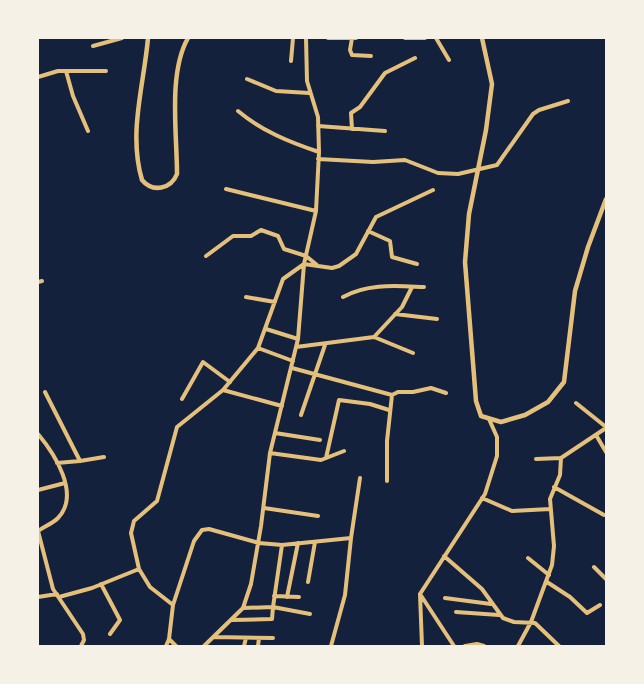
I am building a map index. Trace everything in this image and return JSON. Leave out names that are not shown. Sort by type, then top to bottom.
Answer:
[{"type":"street","points":[[93,46],[122,38]]},
{"type":"street","points":[[148,38],[138,95],[137,129],[142,180],[147,186],[156,188],[169,184],[176,174],[176,87],[181,55],[188,38]]},
{"type":"street","points":[[291,61],[293,38]]},
{"type":"street","points":[[204,646],[243,608],[251,584],[264,508],[270,453],[298,339],[304,264],[316,211],[318,160],[318,117],[309,93],[306,38]]},
{"type":"street","points":[[328,38],[354,38],[350,50],[352,55],[371,56]]},
{"type":"street","points":[[405,38],[425,38]]},
{"type":"street","points":[[436,38],[449,60]]},
{"type":"street","points":[[482,38],[492,84],[470,214],[465,262],[476,401],[481,416],[502,422],[525,415],[548,402],[564,382],[575,291],[588,247],[606,199]]},
{"type":"street","points":[[352,129],[351,113],[362,104],[376,83],[392,68],[415,58]]},
{"type":"street","points":[[38,77],[66,71],[106,71]]},
{"type":"street","points":[[66,71],[73,96],[88,131]]},
{"type":"street","points":[[247,79],[276,91],[309,93]]},
{"type":"street","points":[[318,160],[373,162],[404,160],[438,173],[451,175],[497,165],[539,110],[568,101]]},
{"type":"street","points":[[238,111],[252,123],[286,140],[318,152]]},
{"type":"street","points":[[318,126],[385,131]]},
{"type":"street","points":[[226,189],[316,211]]},
{"type":"street","points":[[173,605],[150,587],[139,568],[131,533],[134,521],[157,501],[176,427],[223,390],[258,348],[283,279],[304,264],[332,268],[345,263],[356,254],[376,217],[432,190]]},
{"type":"street","points":[[206,256],[233,236],[252,236],[261,230],[278,236],[284,249],[306,256],[318,266]]},
{"type":"street","points":[[368,231],[390,240],[392,257],[417,264]]},
{"type":"street","points":[[343,297],[351,293],[385,285],[424,287]]},
{"type":"street","points":[[374,337],[402,307],[412,287]]},
{"type":"street","points":[[246,297],[275,302]]},
{"type":"street","points":[[395,314],[437,319]]},
{"type":"street","points":[[266,329],[298,339]]},
{"type":"street","points":[[296,347],[325,345],[374,337],[412,353]]},
{"type":"street","points":[[302,415],[325,345]]},
{"type":"street","points":[[258,348],[294,361]]},
{"type":"street","points":[[182,399],[203,362],[230,382]]},
{"type":"street","points":[[292,368],[392,395],[398,392],[431,388],[446,393]]},
{"type":"street","points":[[223,390],[282,406]]},
{"type":"street","points":[[45,392],[80,461]]},
{"type":"street","points":[[387,481],[389,410],[392,395]]},
{"type":"street","points":[[326,458],[338,400],[370,404],[389,410]]},
{"type":"street","points":[[536,459],[561,458],[606,427],[576,403]]},
{"type":"street","points":[[422,646],[420,594],[482,498],[499,446],[489,418]]},
{"type":"street","points":[[275,433],[320,440]]},
{"type":"street","points":[[38,434],[51,450],[57,463],[65,483],[67,502],[58,517],[38,530],[58,595],[82,634],[84,640],[81,646]]},
{"type":"street","points":[[596,435],[606,452]]},
{"type":"street","points":[[270,453],[321,460],[344,452]]},
{"type":"street","points":[[57,463],[104,457]]},
{"type":"street","points":[[518,646],[531,622],[549,575],[554,546],[550,498],[560,476],[561,458]]},
{"type":"street","points":[[331,646],[345,595],[360,478]]},
{"type":"street","points":[[38,490],[65,483]]},
{"type":"street","points":[[554,487],[604,515]]},
{"type":"street","points":[[482,498],[512,511],[550,509]]},
{"type":"street","points":[[264,508],[318,516]]},
{"type":"street","points":[[166,646],[169,639],[173,605],[194,541],[202,530],[209,529],[258,542],[282,544],[351,538]]},
{"type":"street","points":[[308,582],[314,542]]},
{"type":"street","points":[[287,597],[298,543]]},
{"type":"street","points":[[232,620],[272,619],[282,544]]},
{"type":"street","points":[[444,556],[478,584],[499,615]]},
{"type":"street","points":[[528,558],[549,575]]},
{"type":"street","points":[[594,567],[606,579]]},
{"type":"street","points":[[38,597],[58,595],[101,584],[139,568]]},
{"type":"street","points":[[547,582],[570,597],[587,613],[600,604]]},
{"type":"street","points":[[101,584],[120,620],[110,634]]},
{"type":"street","points":[[420,594],[454,646]]},
{"type":"street","points":[[274,596],[299,597]]},
{"type":"street","points":[[445,598],[491,604]]},
{"type":"street","points":[[243,608],[273,607],[310,614]]},
{"type":"street","points":[[456,612],[499,615],[514,622],[531,622],[539,626],[559,646]]},
{"type":"street","points":[[214,637],[273,638]]},
{"type":"street","points":[[244,646],[246,638]]},
{"type":"street","points":[[258,646],[259,638]]},
{"type":"street","points":[[169,639],[176,646]]},
{"type":"street","points":[[465,646],[477,644],[484,646]]}]
